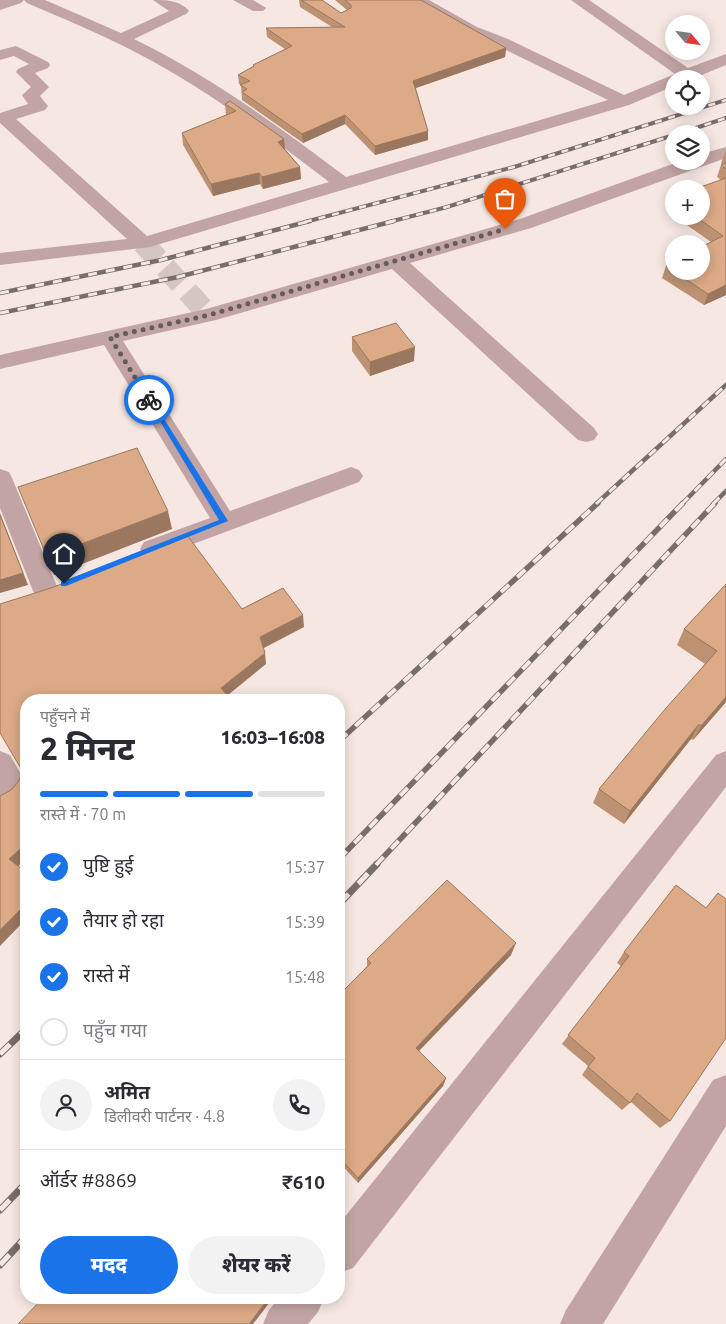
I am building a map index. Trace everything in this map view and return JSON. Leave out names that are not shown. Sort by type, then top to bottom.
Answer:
[{"type":"street","points":[[0,5],[16,0]]},
{"type":"street","points":[[32,0],[121,39],[208,88],[298,149],[342,183]]},
{"type":"street","points":[[121,39],[180,11],[162,0]]},
{"type":"street","points":[[241,0],[258,8]]},
{"type":"street","points":[[418,0],[471,30],[502,42],[622,101]]},
{"type":"street","points":[[579,0],[669,70]]},
{"type":"street","points":[[0,55],[16,51],[42,65],[24,72],[41,87],[30,95],[39,106],[4,117],[142,243]]},
{"type":"street","points":[[699,70],[726,59]]},
{"type":"street","points":[[0,259],[142,243],[622,101],[665,84]]},
{"type":"street","points":[[710,158],[726,152]]},
{"type":"street","points":[[0,362],[204,316],[524,224],[675,170]]},
{"type":"street","points":[[395,261],[586,434]]},
{"type":"street","points":[[110,337],[224,521]]},
{"type":"street","points":[[135,556],[224,521],[351,476]]},
{"type":"street","points":[[0,478],[46,590]]},
{"type":"street","points":[[0,764],[12,784],[0,794]]},
{"type":"street","points":[[345,1246],[726,764]]},
{"type":"street","points":[[580,1324],[726,1093]]},
{"type":"street","points":[[284,1324],[299,1304]]},
{"type":"building","points":[[301,0],[322,0],[341,13],[351,8],[351,5],[345,0],[421,0],[506,48],[413,81],[428,131],[375,146],[345,115],[302,134],[242,92],[247,89],[240,85],[250,81],[238,75],[253,65],[292,46],[266,28],[345,27]]},
{"type":"building","points":[[230,101],[284,139],[278,142],[300,167],[262,177],[259,173],[211,184],[182,133],[236,111],[225,104]]},
{"type":"building","points":[[726,178],[726,285],[708,294],[687,280],[710,280],[710,242],[723,236],[708,225],[710,225],[710,184]]},
{"type":"building","points":[[396,323],[415,347],[370,362],[352,337]]},
{"type":"building","points":[[137,448],[168,511],[47,557],[18,487]]},
{"type":"building","points":[[0,515],[23,573],[0,580]]},
{"type":"building","points":[[187,535],[242,609],[283,588],[303,615],[260,637],[265,653],[221,688],[226,694],[20,694],[20,767],[0,733],[0,604],[51,588]]},
{"type":"building","points":[[726,584],[726,697],[701,726],[699,724],[630,811],[599,789],[666,708],[717,651],[684,629]]},
{"type":"building","points":[[20,778],[20,849],[9,859],[20,867],[20,910],[0,930],[0,796],[11,790]]},
{"type":"building","points":[[447,880],[516,943],[416,1048],[446,1078],[358,1178],[345,1164],[345,989],[371,963],[367,959]]},
{"type":"building","points":[[676,885],[706,908],[718,893],[726,899],[726,1038],[670,1121],[637,1093],[630,1103],[588,1067],[595,1058],[568,1035],[629,956],[624,952]]},
{"type":"building","points":[[37,1304],[264,1304],[249,1324],[18,1324]]},
{"type":"tunnel","points":[[143,243],[209,315]]},
{"type":"railway","points":[[305,222],[514,167],[726,100]]},
{"type":"railway","points":[[705,125],[726,118]]},
{"type":"railway","points":[[389,222],[447,207],[665,138]]},
{"type":"railway","points":[[0,293],[161,260],[310,221]]},
{"type":"railway","points":[[0,313],[178,277],[394,221]]},
{"type":"railway","points":[[596,504],[726,385]]},
{"type":"railway","points":[[682,504],[726,459]]},
{"type":"railway","points":[[713,504],[726,491]]},
{"type":"railway","points":[[345,735],[598,503]]},
{"type":"railway","points":[[345,853],[683,503]]},
{"type":"railway","points":[[376,865],[715,503]]},
{"type":"railway","points":[[345,898],[377,864]]},
{"type":"railway","points":[[0,1054],[20,1035]]},
{"type":"railway","points":[[0,1210],[20,1189]]},
{"type":"railway","points":[[0,1265],[20,1243]]},
{"type":"way so far","points":[[149,400],[110,337],[209,315],[505,229]]},
{"type":"route","points":[[64,584],[224,521],[149,400]]}]
